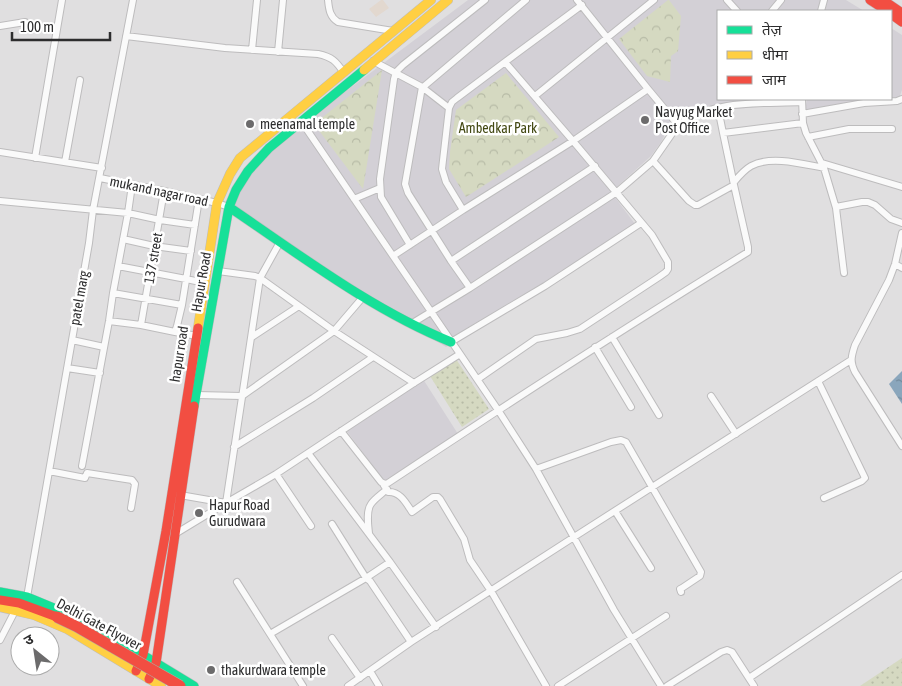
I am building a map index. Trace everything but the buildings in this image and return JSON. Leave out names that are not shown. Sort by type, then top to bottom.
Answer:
[{"type":"main road","name":"hapur road","points":[[136,671],[143,655],[166,531],[205,283],[223,205],[226,181],[232,168],[240,158],[431,0]]},
{"type":"main road","name":"Hapur Road","points":[[151,670],[176,534],[180,495],[196,394],[218,271],[223,205],[236,190],[248,171],[269,148],[448,0]]},
{"type":"main road","points":[[870,0],[885,10]]},
{"type":"main road","points":[[883,0],[902,13]]},
{"type":"main road","points":[[223,205],[363,297],[429,334],[451,342]]},
{"type":"main road","points":[[0,592],[28,597],[73,616],[143,655],[161,686]]},
{"type":"main road","name":"Delhi Gate Flyover","points":[[0,600],[19,603],[70,623],[180,686]]},
{"type":"main road","points":[[0,607],[34,616],[67,629],[136,671],[151,670],[194,686]]},
{"type":"street","points":[[35,158],[62,0]]},
{"type":"street","name":"patel marg","points":[[28,597],[93,210],[133,0]]},
{"type":"street","points":[[252,50],[257,0]]},
{"type":"street","points":[[278,52],[283,0]]},
{"type":"street","points":[[328,0],[330,14],[338,22],[393,31]]},
{"type":"street","points":[[410,245],[381,197],[380,188],[396,72],[485,0]]},
{"type":"street","points":[[470,288],[408,193],[405,184],[422,87],[526,0]]},
{"type":"street","points":[[535,96],[654,0]]},
{"type":"street","points":[[727,0],[736,10]]},
{"type":"street","points":[[773,10],[781,0]]},
{"type":"street","points":[[463,210],[446,182],[442,169],[449,108],[452,102],[579,3],[678,125]]},
{"type":"street","points":[[0,26],[25,22]]},
{"type":"street","points":[[126,36],[252,50],[318,54],[332,59],[344,73]]},
{"type":"street","points":[[373,61],[422,87],[449,108]]},
{"type":"street","points":[[478,379],[536,339],[580,329],[668,269],[665,255],[652,235],[505,62]]},
{"type":"street","points":[[65,162],[80,80]]},
{"type":"street","points":[[393,256],[573,141],[648,90]]},
{"type":"street","points":[[802,114],[864,103],[898,101],[902,99]]},
{"type":"street","points":[[411,324],[470,288],[617,192],[653,161],[678,125],[701,112],[744,104],[802,100],[803,123],[808,137],[823,165],[836,207],[844,273]]},
{"type":"street","points":[[369,533],[370,508],[388,483],[498,410],[748,252],[718,108]]},
{"type":"street","points":[[301,120],[478,379],[536,469],[614,610],[661,686]]},
{"type":"street","points":[[723,133],[803,123]]},
{"type":"street","points":[[808,137],[849,128],[892,129]]},
{"type":"street","points":[[0,152],[102,168]]},
{"type":"street","points":[[653,161],[689,201],[695,205],[734,183],[751,166],[765,162],[823,165],[902,187]]},
{"type":"street","points":[[451,261],[595,166]]},
{"type":"street","name":"mukand nagar road","points":[[100,178],[223,205]]},
{"type":"street","points":[[82,466],[132,185]]},
{"type":"street","points":[[354,199],[380,188]]},
{"type":"street","name":"137 street","points":[[140,325],[164,191]]},
{"type":"street","points":[[175,332],[182,305],[199,199]]},
{"type":"street","points":[[0,201],[128,213],[195,225]]},
{"type":"street","points":[[836,207],[868,202],[875,205],[891,219],[902,222]]},
{"type":"street","points":[[451,342],[545,286],[641,222]]},
{"type":"street","points":[[902,233],[895,264],[889,280],[851,355],[851,364],[855,372],[902,446]]},
{"type":"street","points":[[123,239],[154,246],[191,251]]},
{"type":"street","points":[[226,503],[260,278],[280,242]]},
{"type":"street","points":[[895,264],[902,268]]},
{"type":"street","points":[[118,266],[205,283]]},
{"type":"street","points":[[218,271],[260,278],[334,331],[414,383]]},
{"type":"street","points":[[113,293],[182,305]]},
{"type":"street","points":[[196,394],[242,396],[334,331],[363,297]]},
{"type":"street","points":[[252,337],[299,306]]},
{"type":"street","points":[[109,321],[197,336]]},
{"type":"street","points":[[612,337],[659,415]]},
{"type":"street","points":[[72,340],[104,347]]},
{"type":"street","points":[[596,348],[631,407]]},
{"type":"street","points":[[176,534],[276,474],[460,354]]},
{"type":"street","points":[[234,447],[313,398],[373,357]]},
{"type":"street","points":[[348,686],[411,642],[851,360]]},
{"type":"street","points":[[67,368],[100,373]]},
{"type":"street","points":[[818,381],[865,478],[824,498]]},
{"type":"street","points":[[711,396],[736,434]]},
{"type":"street","points":[[341,431],[388,492],[397,492],[412,512],[433,497],[438,497],[464,539],[470,560],[546,686]]},
{"type":"street","points":[[536,469],[611,442],[621,440],[626,442],[701,572],[700,576],[680,589],[681,592]]},
{"type":"street","points":[[308,453],[369,533],[436,627]]},
{"type":"street","points":[[49,471],[85,478],[88,473],[132,480],[136,484],[131,508]]},
{"type":"street","points":[[276,474],[311,526]]},
{"type":"street","points":[[180,495],[226,503]]},
{"type":"street","points":[[614,511],[651,568]]},
{"type":"street","points":[[332,524],[366,578],[370,580],[411,642]]},
{"type":"street","points":[[270,634],[390,562]]},
{"type":"street","points":[[749,678],[902,575]]},
{"type":"street","points":[[237,582],[303,686]]},
{"type":"street","points":[[0,640],[15,610]]},
{"type":"street","points":[[558,686],[666,616]]},
{"type":"street","points":[[332,638],[360,678]]},
{"type":"street","points":[[667,686],[727,650],[732,652],[754,686]]},
{"type":"street","points":[[370,671],[379,686]]},
{"type":"shaded area","points":[[381,0],[389,8],[376,17],[369,9]]},
{"type":"shaded area","points":[[468,0],[821,0],[818,10],[717,10],[717,100],[794,100],[792,104],[725,110],[688,117],[669,127],[651,156],[611,192],[638,228],[446,347],[359,292],[233,204],[246,178],[271,149]]},
{"type":"shaded area","points":[[826,0],[846,0],[862,10],[824,10]]},
{"type":"shaded area","points":[[892,29],[902,35],[902,90],[899,98],[892,99]]},
{"type":"shaded area","points":[[807,100],[885,100],[805,111]]},
{"type":"shaded area","points":[[423,379],[458,434],[385,482],[346,430]]},
{"type":"green space","points":[[668,0],[681,16],[678,51],[671,56],[670,82],[647,76],[619,39]]},
{"type":"green space","points":[[382,70],[363,189],[314,124]]},
{"type":"green space","name":"Ambedkar Park","points":[[506,73],[559,137],[466,197],[449,169],[456,110]]},
{"type":"green space","points":[[456,359],[489,409],[462,427],[430,376]]},
{"type":"green space","points":[[902,658],[902,686],[860,686]]},
{"type":"water","points":[[902,371],[902,404],[889,384]]},
{"type":"traffic: fast","points":[[194,406],[229,207],[236,190],[248,171],[269,148],[364,70]]},
{"type":"traffic: fast","points":[[229,207],[365,298],[422,329],[451,342]]},
{"type":"traffic: fast","points":[[0,592],[27,597],[73,616],[194,686]]},
{"type":"traffic: slow","points":[[198,328],[217,203],[230,174],[240,158],[431,0]]},
{"type":"traffic: slow","points":[[364,70],[448,0]]},
{"type":"traffic: slow","points":[[0,607],[34,615],[67,629],[161,686]]},
{"type":"traffic: jam","points":[[870,0],[885,10]]},
{"type":"traffic: jam","points":[[883,0],[902,13]]},
{"type":"traffic: jam","points":[[892,15],[902,22]]},
{"type":"traffic: jam","points":[[136,671],[143,655],[166,531],[198,328]]},
{"type":"traffic: jam","points":[[149,679],[156,663],[194,406]]},
{"type":"traffic: jam","points":[[0,600],[19,603],[57,617]]},
{"type":"traffic: jam","points":[[57,617],[180,686]]},
{"type":"place","name":"Navyug Market Post Office","points":[[645,120]]},
{"type":"place","name":"meenamal temple","points":[[250,124]]},
{"type":"place","name":"Hapur Road Gurudwara","points":[[199,513]]},
{"type":"place","name":"thakurdwara temple","points":[[211,670]]}]
